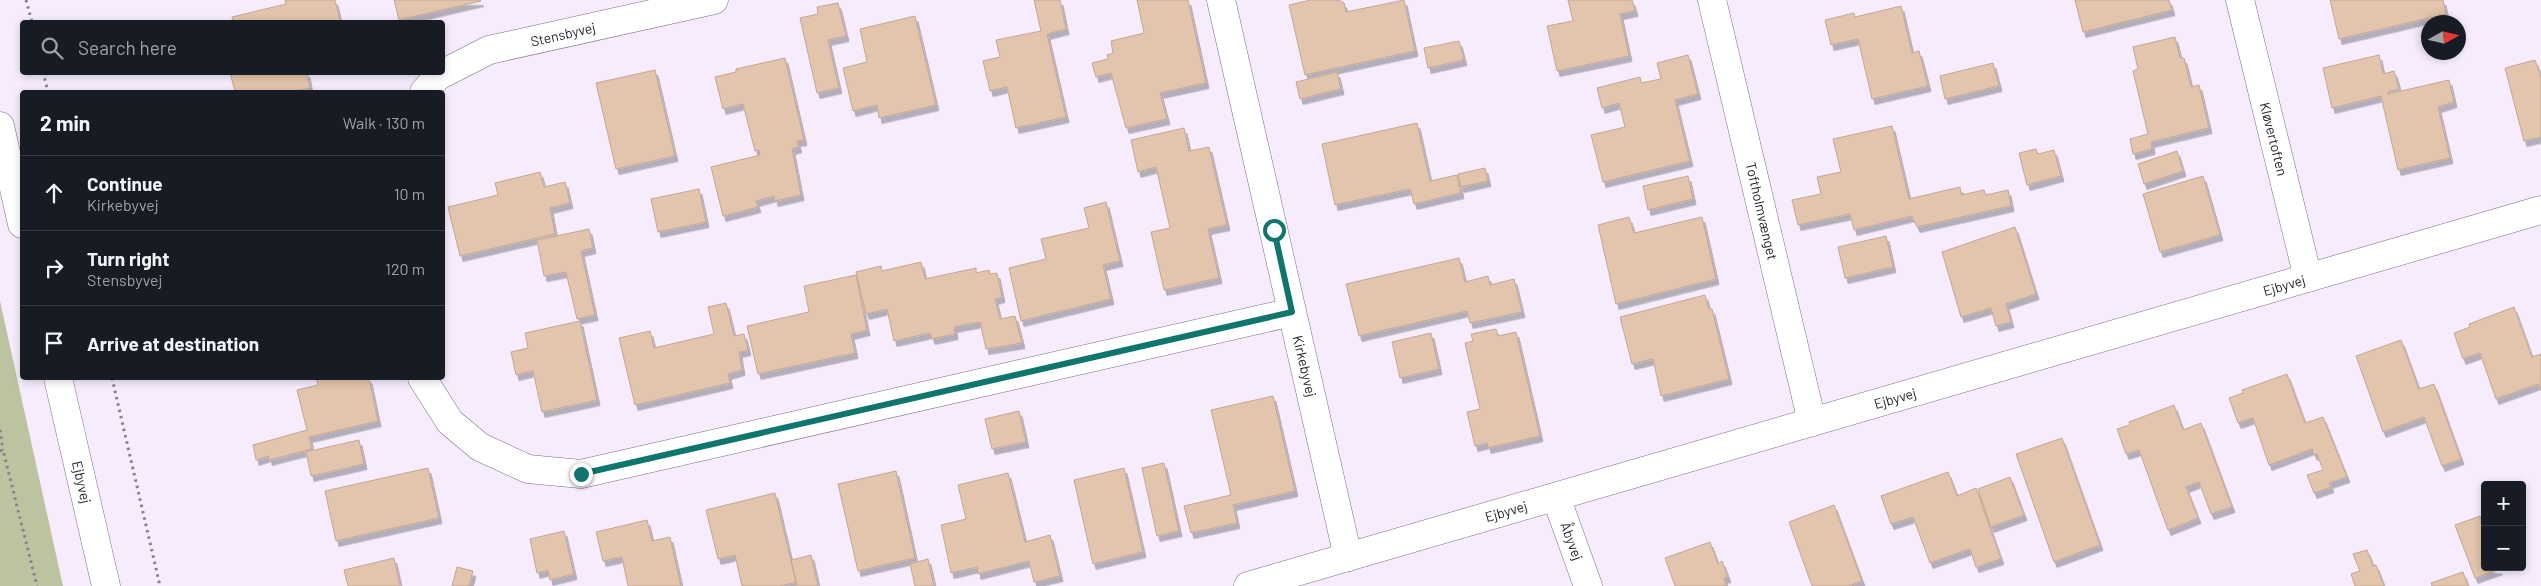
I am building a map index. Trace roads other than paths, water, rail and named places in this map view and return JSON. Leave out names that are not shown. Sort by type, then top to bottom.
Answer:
[{"type":"street","name":"Stensbyvej","points":[[445,72],[489,50],[714,0]]},
{"type":"street","name":"Kirkebyvej","points":[[1221,0],[1348,557]]},
{"type":"street","name":"Toftholmvænget","points":[[1712,0],[1812,422]]},
{"type":"street","name":"Kløvertoften","points":[[2240,0],[2308,278]]},
{"type":"street","name":"Stensbyvej","points":[[426,90],[440,75]]},
{"type":"street","points":[[0,126],[20,215]]},
{"type":"street","name":"Ejbyvej","points":[[1248,586],[2541,210]]},
{"type":"street","points":[[423,380],[450,422],[480,447],[528,469],[581,474],[1292,312]]},
{"type":"street","name":"Ejbyvej","points":[[58,380],[106,586]]},
{"type":"street","name":"Åbyvej","points":[[1556,497],[1588,586]]}]
